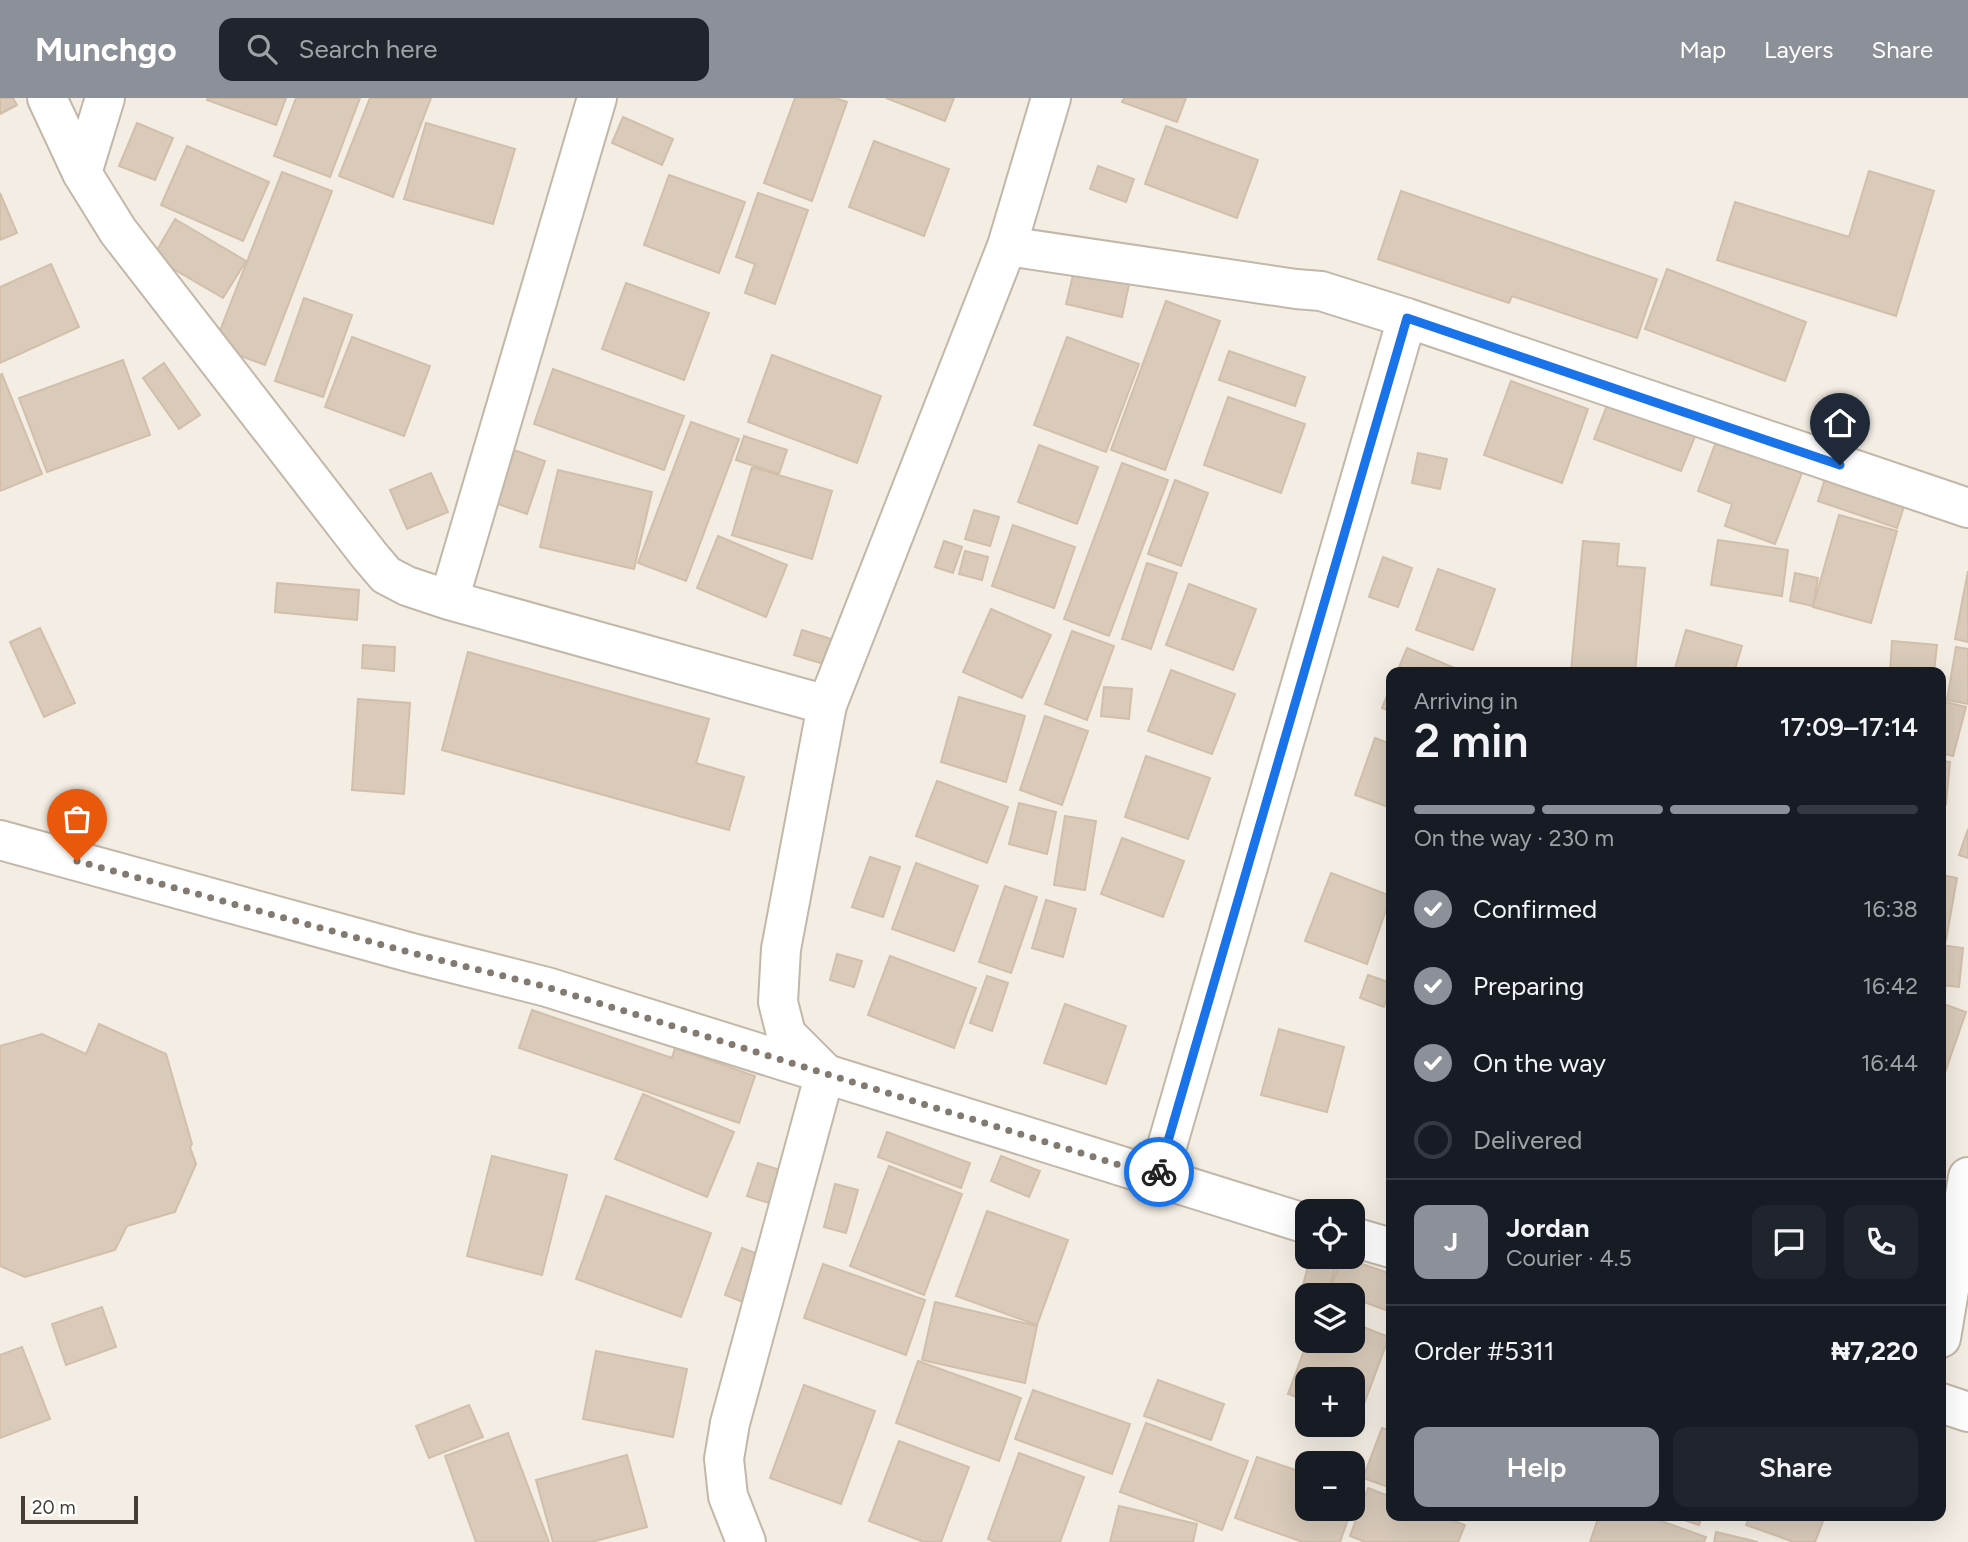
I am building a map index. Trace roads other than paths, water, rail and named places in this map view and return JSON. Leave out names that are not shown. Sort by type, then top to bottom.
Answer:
[{"type":"street","points":[[47,98],[82,173],[118,231],[386,575],[407,586],[449,600],[827,705]]},
{"type":"street","points":[[82,173],[105,98]]},
{"type":"street","points":[[449,600],[597,98]]},
{"type":"street","points":[[825,1073],[786,1034],[778,1002],[781,949],[827,705],[1007,246],[1051,98]]},
{"type":"street","points":[[1007,246],[1321,291],[1968,508]]},
{"type":"street","points":[[1158,1177],[1407,318]]},
{"type":"street","points":[[0,840],[547,987],[1295,1220]]},
{"type":"street","points":[[746,1542],[728,1496],[724,1459],[730,1423],[825,1073]]},
{"type":"street","points":[[1946,1308],[1968,1177]]},
{"type":"street","points":[[1365,1240],[1386,1247]]},
{"type":"street","points":[[1946,1405],[1968,1412]]}]
